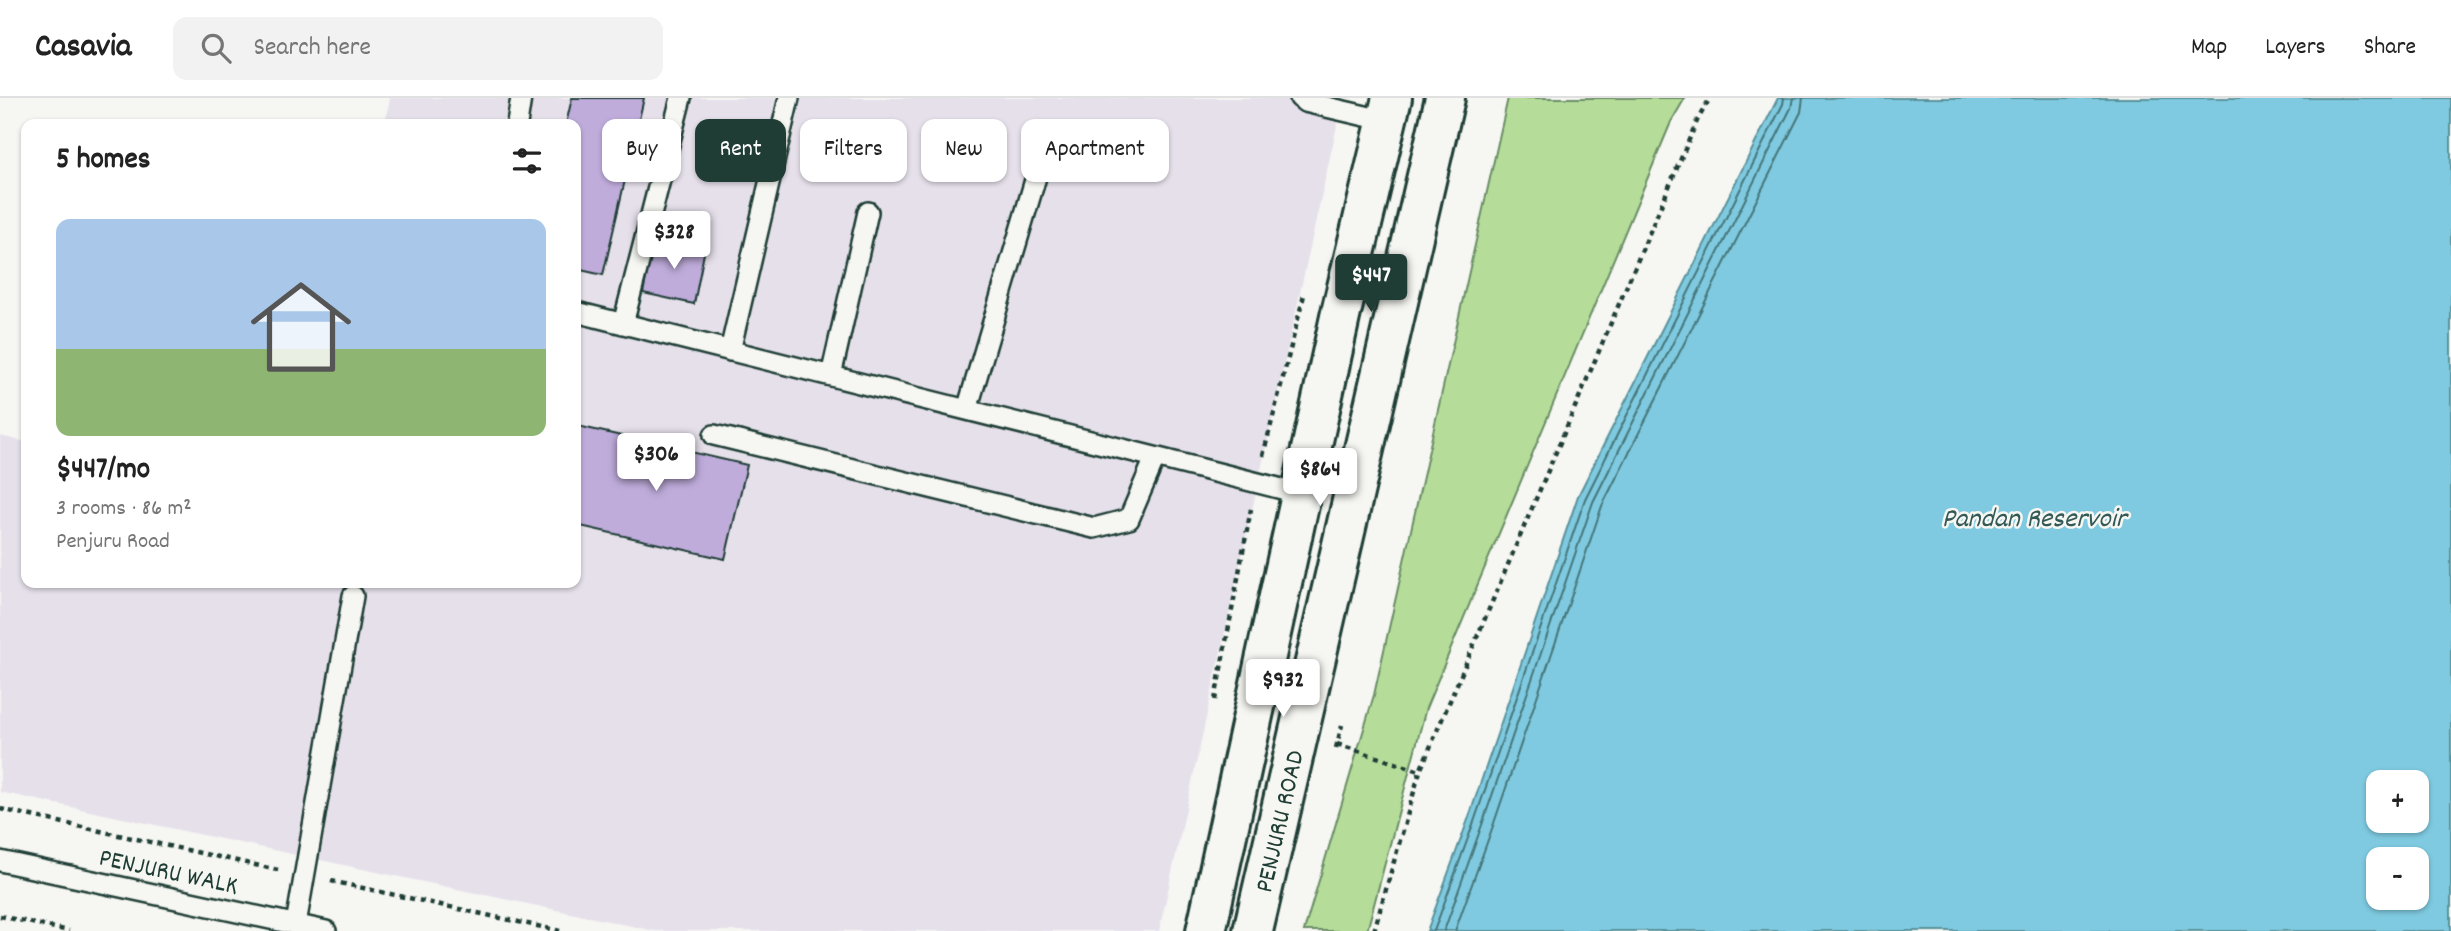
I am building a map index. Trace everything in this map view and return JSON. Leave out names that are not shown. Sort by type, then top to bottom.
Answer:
[{"type":"main road","name":"PENJURU ROAD","points":[[1253,931],[1445,98]]},
{"type":"main road","name":"PENJURU ROAD","points":[[1206,931],[1340,317],[1390,109]]},
{"type":"lane","points":[[518,119],[521,98]]},
{"type":"lane","points":[[622,324],[681,98]]},
{"type":"lane","points":[[730,351],[789,98]]},
{"type":"lane","points":[[1300,98],[1305,102],[1390,109]]},
{"type":"lane","points":[[967,410],[1034,182]]},
{"type":"lane","points":[[831,376],[868,212]]},
{"type":"lane","points":[[581,313],[1302,494]]},
{"type":"lane","points":[[714,435],[1094,528],[1129,519],[1155,458]]},
{"type":"lane","points":[[296,924],[353,596]]},
{"type":"lane","name":"PENJURU WALK","points":[[0,861],[326,931]]},
{"type":"path","points":[[1374,931],[1420,771],[1697,121],[1710,98]]},
{"type":"path","points":[[1300,723],[1338,744],[1420,771]]},
{"type":"path","points":[[0,916],[69,931]]},
{"type":"shaded area","points":[[390,98],[1343,98],[1159,931],[655,931],[0,792],[0,436],[21,441],[21,588],[581,588],[581,119],[386,119]]},
{"type":"green space","points":[[1508,98],[1685,98],[1671,122],[1426,708],[1367,931],[1304,931],[1374,695]]},
{"type":"water","name":"Pandan Reservoir","points":[[1778,98],[2451,98],[2451,931],[1427,931],[1469,817],[1578,496]]},
{"type":"building","points":[[572,98],[644,98],[639,119],[602,119],[602,182],[625,182],[603,275],[581,270],[581,119],[567,119]]},
{"type":"building","points":[[654,238],[705,248],[694,304],[643,293]]},
{"type":"building","points":[[581,427],[747,465],[725,559],[581,526]]}]
